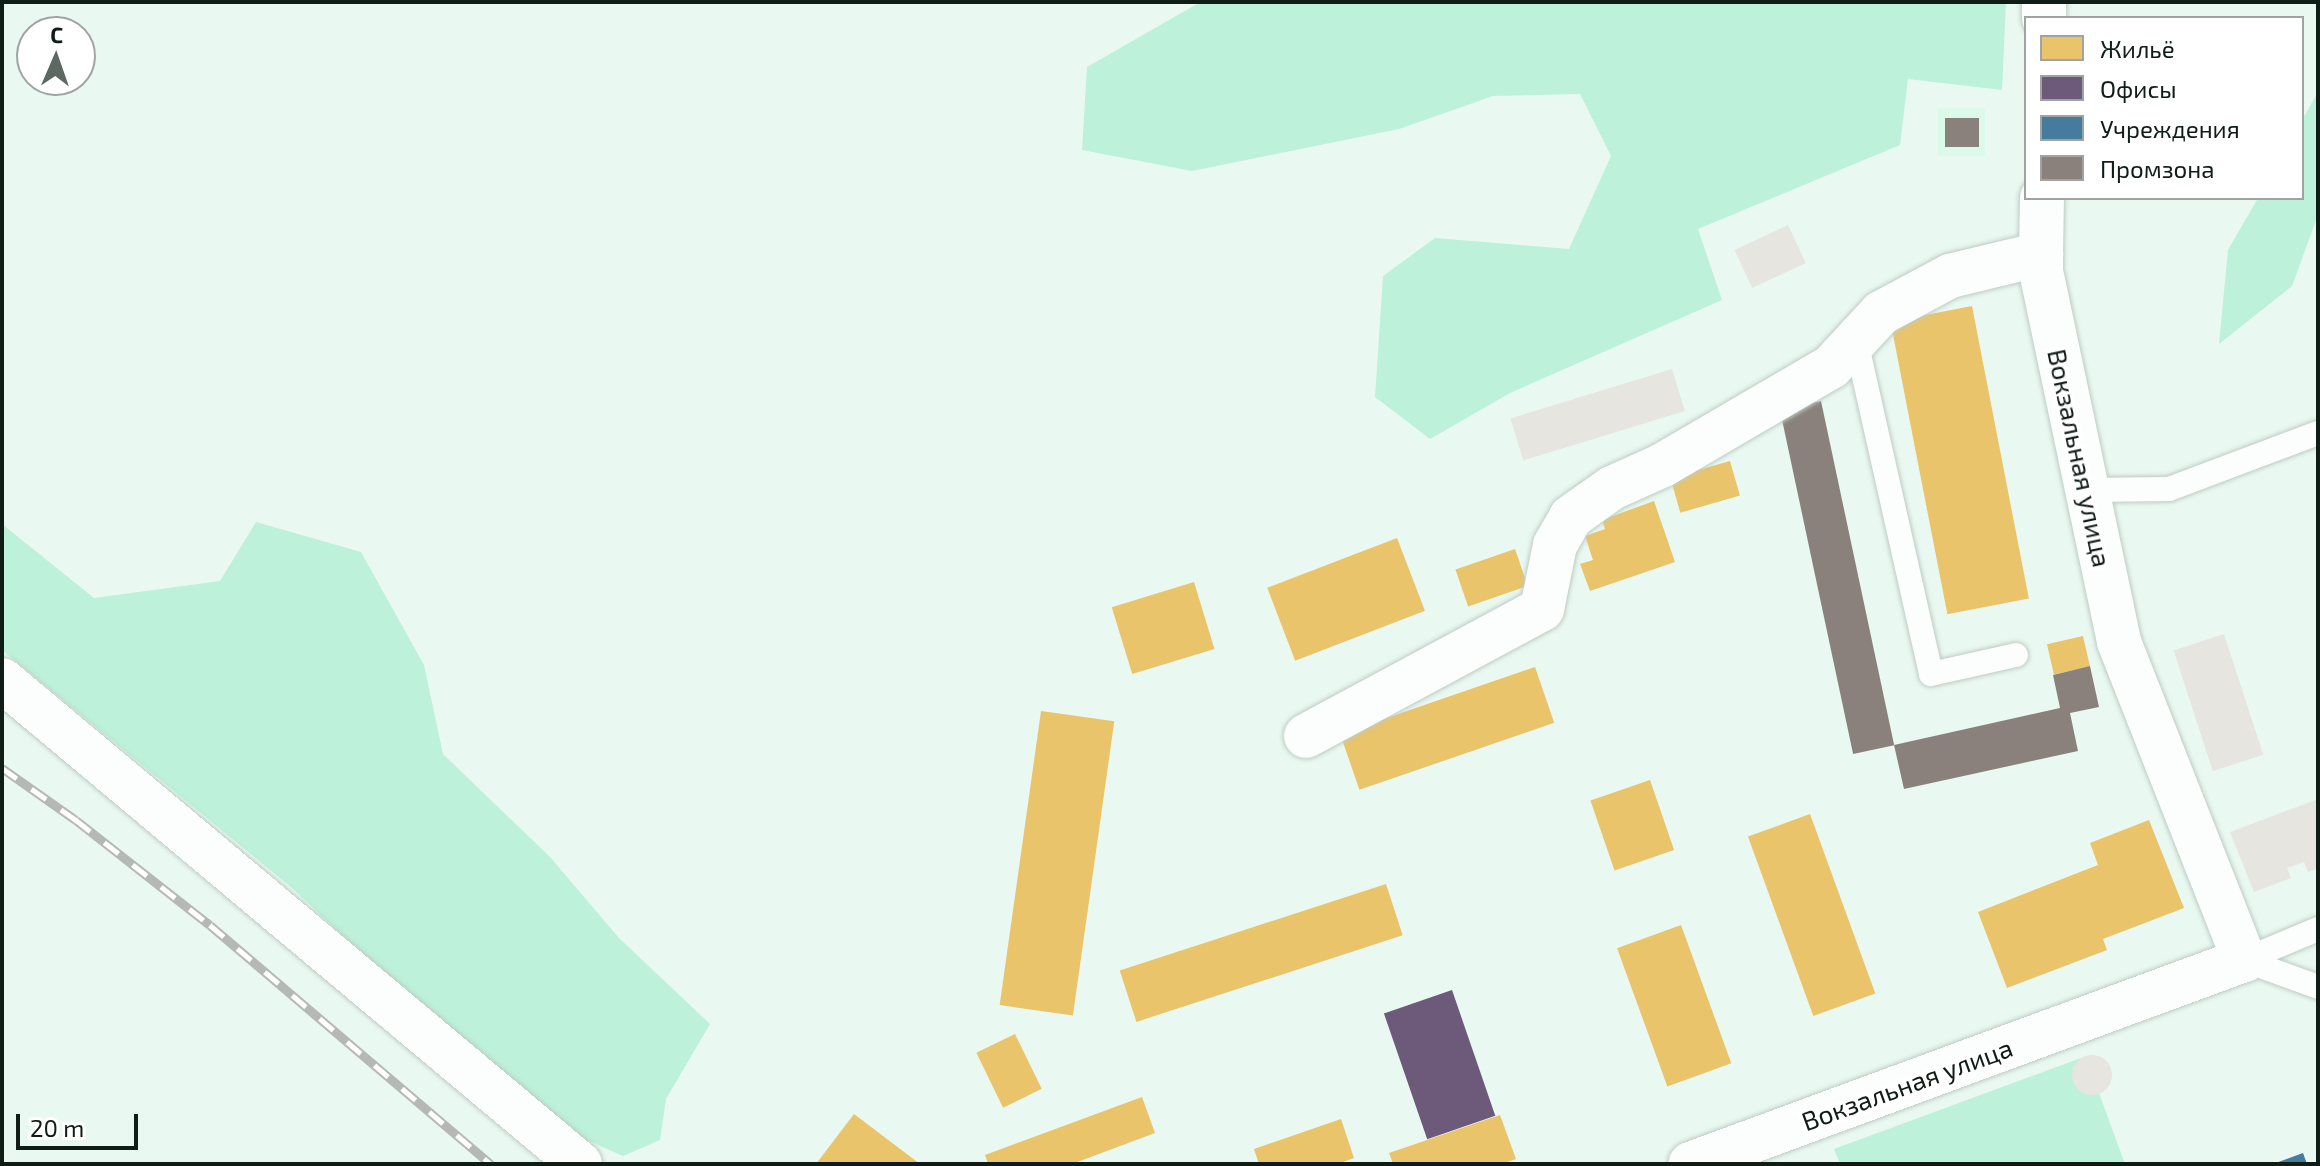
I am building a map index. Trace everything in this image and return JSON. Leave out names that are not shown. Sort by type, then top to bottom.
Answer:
[{"type":"street","name":"Вокзальная улица","points":[[1690,1164],[2244,960],[2119,642],[2041,271],[2042,200]]},
{"type":"street","points":[[1306,736],[1542,609],[1555,545],[1571,517],[1612,488],[1663,465],[1831,367],[1881,313],[1950,276],[2041,254]]},
{"type":"street","points":[[2,680],[580,1164]]},
{"type":"lane","points":[[1856,341],[1931,674],[2016,655]]},
{"type":"lane","points":[[2087,490],[2169,489],[2318,433]]},
{"type":"lane","points":[[2244,960],[2318,929]]},
{"type":"lane","points":[[2244,960],[2318,987]]},
{"type":"shaded area","points":[[2006,2],[2002,90],[1908,79],[1900,145],[1698,229],[1722,300],[1510,393],[1430,439],[1375,397],[1383,276],[1435,238],[1569,249],[1611,156],[1580,94],[1493,96],[1399,129],[1192,171],[1082,150],[1087,67],[1197,4]]},
{"type":"shaded area","points":[[2318,92],[2318,215],[2292,286],[2219,344],[2228,250],[2257,200],[2304,200],[2304,116]]},
{"type":"shaded area","points":[[1938,108],[1985,108],[1985,156],[1938,156]]},
{"type":"shaded area","points":[[256,522],[361,552],[424,665],[443,754],[550,857],[619,938],[710,1024],[666,1099],[660,1140],[623,1156],[580,1137],[439,1026],[291,887],[2,650],[2,524],[94,598],[220,581]]},
{"type":"shaded area","points":[[2081,1058],[2073,1068],[2073,1081],[2080,1091],[2099,1093],[2125,1164],[1840,1164],[1834,1149]]},
{"type":"building: Жильё","points":[[1972,306],[2029,599],[1947,614],[1891,322]]},
{"type":"building: Жильё","points":[[1730,461],[1740,496],[1680,513],[1670,478]]},
{"type":"building: Жильё","points":[[1654,501],[1675,562],[1590,591],[1580,564],[1593,560],[1585,536],[1605,529],[1602,520]]},
{"type":"building: Жильё","points":[[1397,538],[1425,611],[1295,661],[1267,588]]},
{"type":"building: Жильё","points":[[1515,549],[1528,586],[1468,606],[1455,570]]},
{"type":"building: Жильё","points":[[1194,582],[1214,649],[1132,674],[1112,607]]},
{"type":"building: Жильё","points":[[2083,636],[2090,666],[2054,675],[2047,644]]},
{"type":"building: Жильё","points":[[1535,667],[1554,723],[1359,790],[1340,734]]},
{"type":"building: Жильё","points":[[1041,711],[1114,721],[1073,1015],[1000,1005]]},
{"type":"building: Жильё","points":[[1650,780],[1674,850],[1615,870],[1590,801]]},
{"type":"building: Жильё","points":[[1810,814],[1875,993],[1813,1016],[1748,837]]},
{"type":"building: Жильё","points":[[2149,820],[2184,908],[2103,939],[2107,950],[2007,988],[1978,912],[2098,865],[2090,843]]},
{"type":"building: Жильё","points":[[1386,884],[1403,935],[1136,1022],[1120,971]]},
{"type":"building: Жильё","points":[[1681,925],[1731,1063],[1667,1086],[1617,948]]},
{"type":"building: Жильё","points":[[1015,1034],[1042,1089],[1003,1108],[976,1053]]},
{"type":"building: Жильё","points":[[1142,1097],[1155,1133],[1072,1164],[988,1164],[985,1155]]},
{"type":"building: Жильё","points":[[854,1114],[920,1164],[816,1164]]},
{"type":"building: Жильё","points":[[1500,1115],[1516,1159],[1502,1164],[1393,1164],[1389,1153]]},
{"type":"building: Жильё","points":[[1341,1119],[1354,1158],[1338,1164],[1259,1164],[1254,1149]]},
{"type":"building: Офисы","points":[[1452,990],[1495,1116],[1427,1139],[1384,1013]]},
{"type":"building: Учреждения","points":[[2303,1153],[2307,1164],[2273,1164]]},
{"type":"building: Промзона","points":[[1945,118],[1979,118],[1979,147],[1945,147]]},
{"type":"building: Промзона","points":[[1821,401],[1894,745],[1853,754],[1780,410]]},
{"type":"building: Промзона","points":[[2090,666],[2099,707],[2070,713],[2078,751],[1904,789],[1894,745],[2060,708],[2053,675]]},
{"type":"building: Прочее","points":[[1788,225],[1806,263],[1752,288],[1735,250]]},
{"type":"building: Прочее","points":[[1672,369],[1685,411],[1523,460],[1510,418]]},
{"type":"building: Прочее","points":[[2224,634],[2263,755],[2213,771],[2174,650]]},
{"type":"building: Прочее","points":[[2318,799],[2318,868],[2308,872],[2304,862],[2287,868],[2291,878],[2254,892],[2230,832]]},
{"type":"building: Прочее","points":[[2092,1055],[2106,1061],[2112,1075],[2106,1089],[2092,1095],[2078,1089],[2072,1075],[2078,1061]]},
{"type":"railway","points":[[2,768],[76,820],[210,925],[491,1164]]}]
